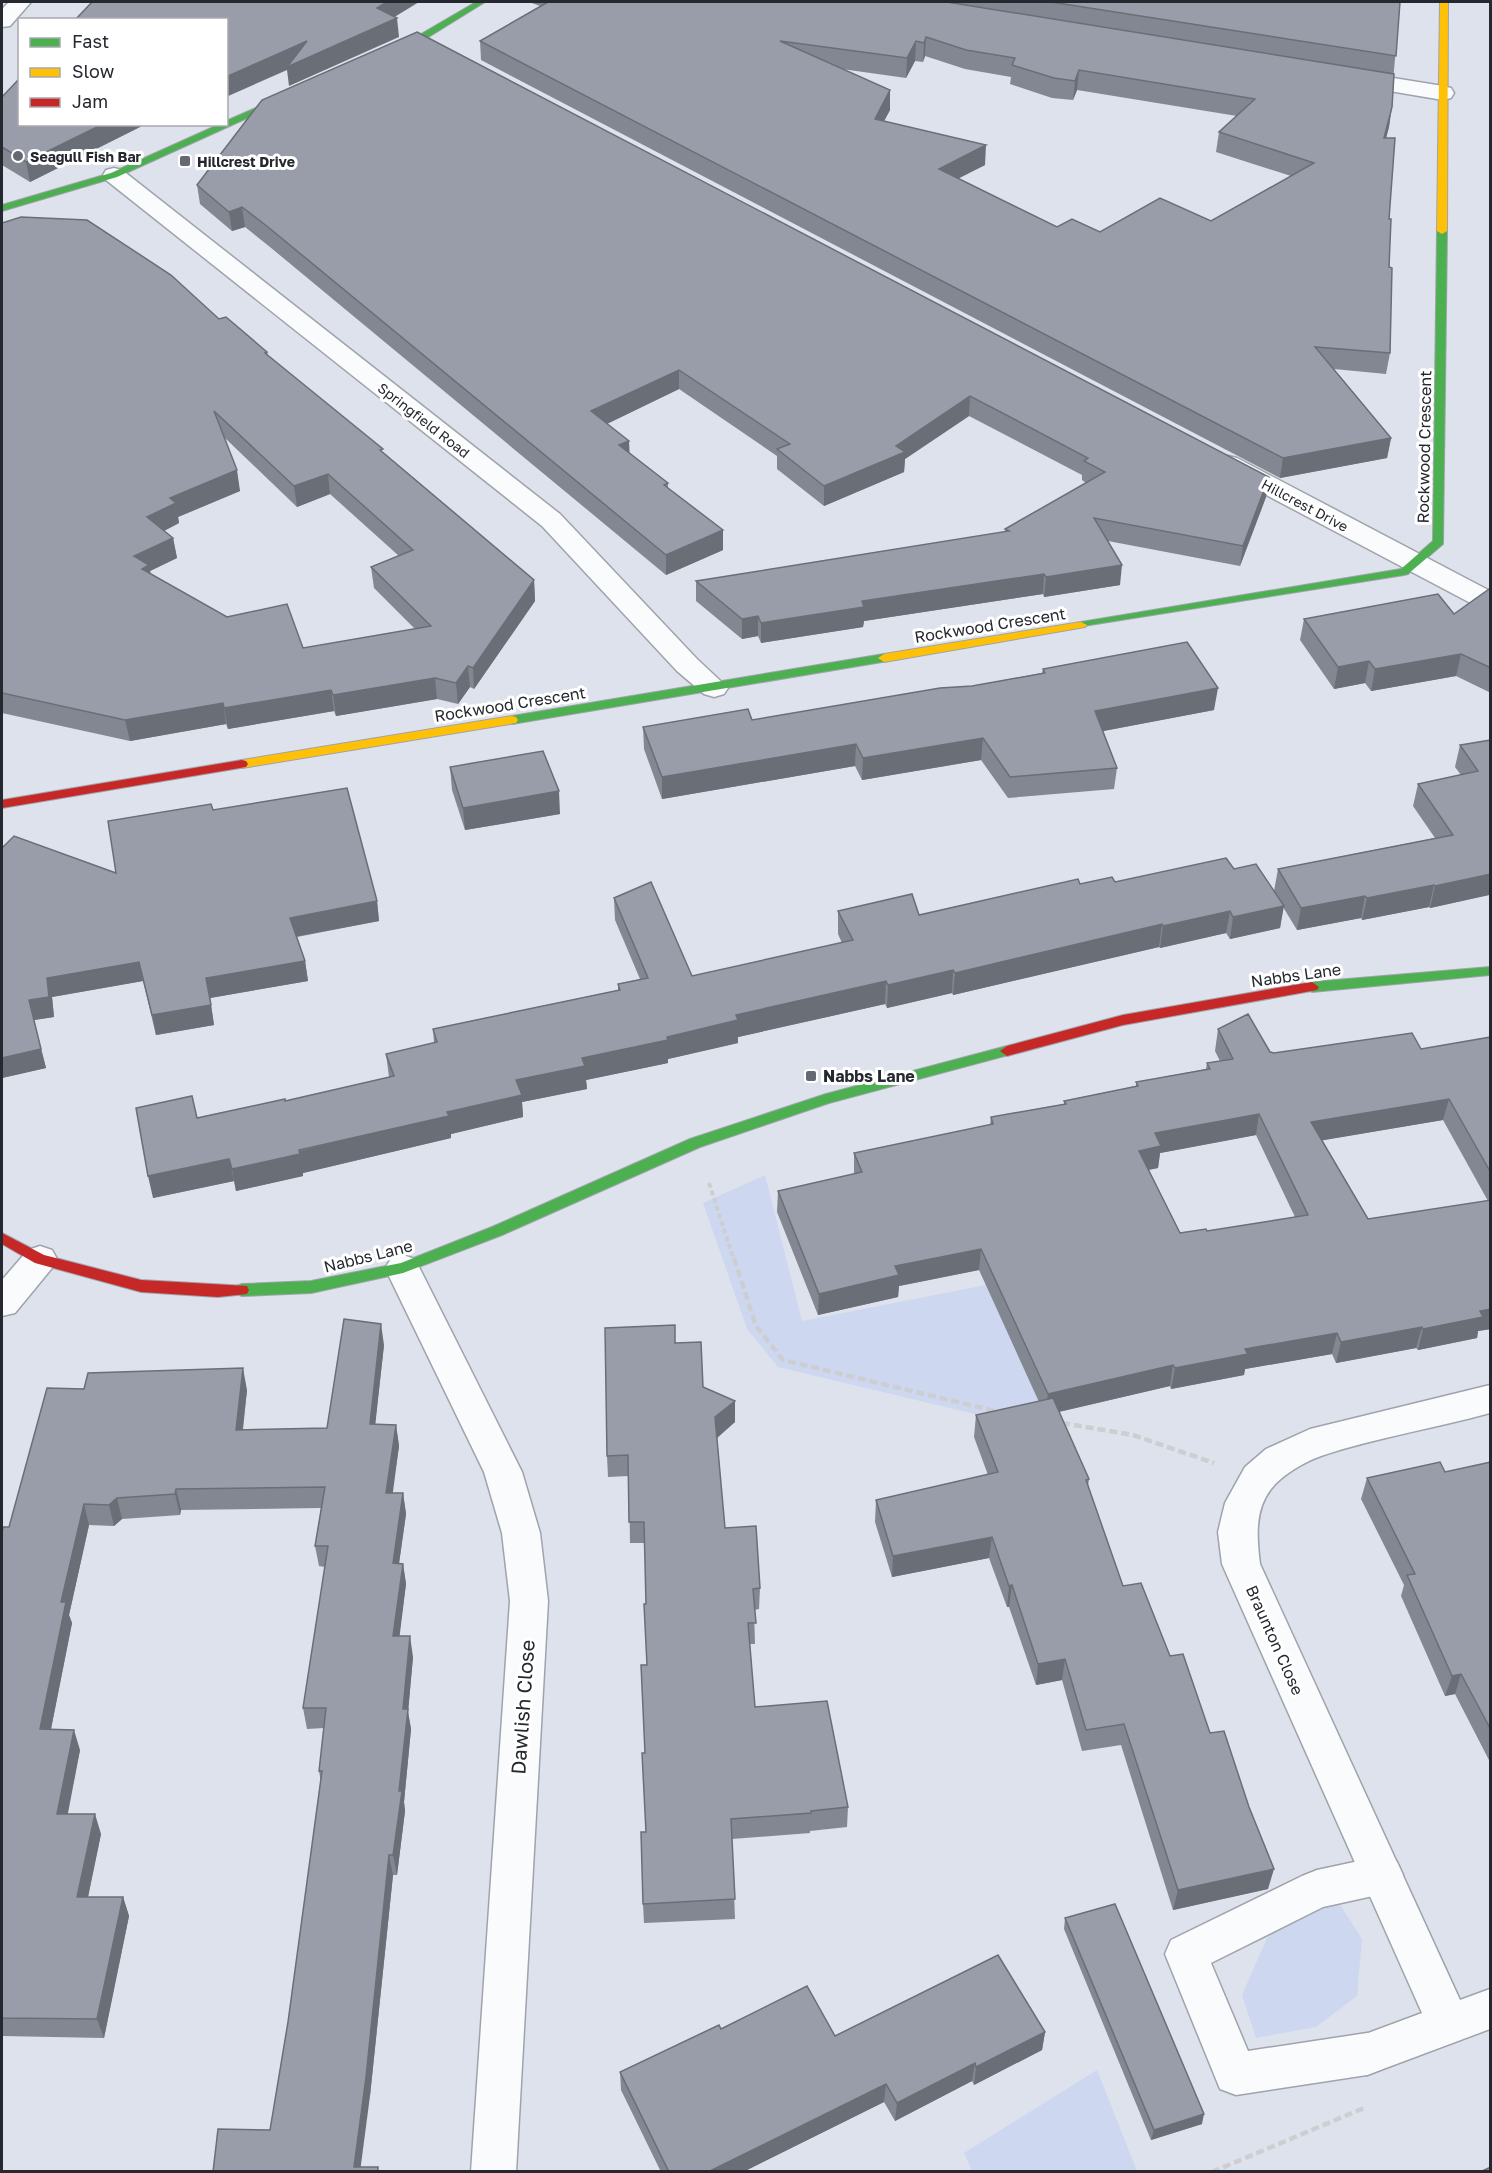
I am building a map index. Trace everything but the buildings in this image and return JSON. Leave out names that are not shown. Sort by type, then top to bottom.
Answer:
[{"type":"street","points":[[2,21],[20,2]]},
{"type":"street","points":[[366,63],[419,39],[481,2]]},
{"type":"street","name":"Rockwood Crescent","points":[[2,804],[1404,572],[1439,542],[1444,2]]},
{"type":"street","points":[[419,39],[440,51]]},
{"type":"street","points":[[1330,75],[1443,93]]},
{"type":"street","points":[[228,124],[303,91]]},
{"type":"street","points":[[2,208],[114,174],[223,126]]},
{"type":"street","name":"Springfield Road","points":[[114,174],[551,520],[687,665],[714,688]]},
{"type":"street","name":"Hillcrest Drive","points":[[1210,455],[1491,602]]},
{"type":"street","name":"Nabbs Lane","points":[[2,1238],[40,1259],[141,1286],[218,1291],[311,1287],[403,1268],[497,1231],[695,1143],[826,1099],[1123,1020],[1307,988],[1491,971]]},
{"type":"street","points":[[2,1303],[40,1259]]},
{"type":"street","name":"Dawlish Close","points":[[403,1268],[503,1472],[521,1533],[529,1601],[493,2172]]},
{"type":"street","name":"Braunton Close","points":[[1449,2024],[1241,1564],[1237,1532],[1244,1503],[1258,1478],[1279,1460],[1310,1444],[1491,1399]]},
{"type":"street","points":[[1382,1875],[1317,1889],[1186,1954],[1236,2074],[1368,2054],[1491,2009]]},
{"type":"path","points":[[695,1143],[756,1326],[783,1360],[1008,1414]]},
{"type":"path","points":[[1054,1421],[1133,1435],[1258,1478]]},
{"type":"path","points":[[1212,2172],[1381,2101],[1368,2054]]},
{"type":"shaded area","points":[[765,1175],[802,1321],[986,1285],[1045,1415],[983,1416],[778,1367],[747,1329],[703,1203]]},
{"type":"shaded area","points":[[1339,1903],[1362,1939],[1357,1996],[1316,2027],[1256,2038],[1242,1995],[1275,1920]]},
{"type":"shaded area","points":[[1097,2070],[1137,2171],[972,2171],[964,2153]]},
{"type":"traffic: fast","points":[[383,55],[419,39],[481,2]]},
{"type":"traffic: fast","points":[[228,124],[291,96]]},
{"type":"traffic: fast","points":[[2,208],[114,175],[224,126]]},
{"type":"traffic: fast","points":[[1081,625],[1404,572],[1439,542],[1442,231]]},
{"type":"traffic: fast","points":[[512,720],[884,658]]},
{"type":"traffic: fast","points":[[1312,987],[1490,971]]},
{"type":"traffic: fast","points":[[242,1290],[311,1287],[403,1268],[497,1231],[695,1143],[826,1099],[1007,1051]]},
{"type":"traffic: slow","points":[[1442,231],[1444,2]]},
{"type":"traffic: slow","points":[[884,658],[1081,625]]},
{"type":"traffic: slow","points":[[242,764],[512,720]]},
{"type":"traffic: jam","points":[[2,804],[242,764]]},
{"type":"traffic: jam","points":[[1007,1051],[1123,1020],[1312,987]]},
{"type":"traffic: jam","points":[[2,1238],[40,1259],[141,1286],[218,1291],[242,1290]]},
{"type":"place","name":"Seagull Fish Bar","points":[[18,156]]},
{"type":"place","name":"Hillcrest Drive","points":[[185,161]]},
{"type":"place","name":"Nabbs Lane","points":[[811,1076]]}]
